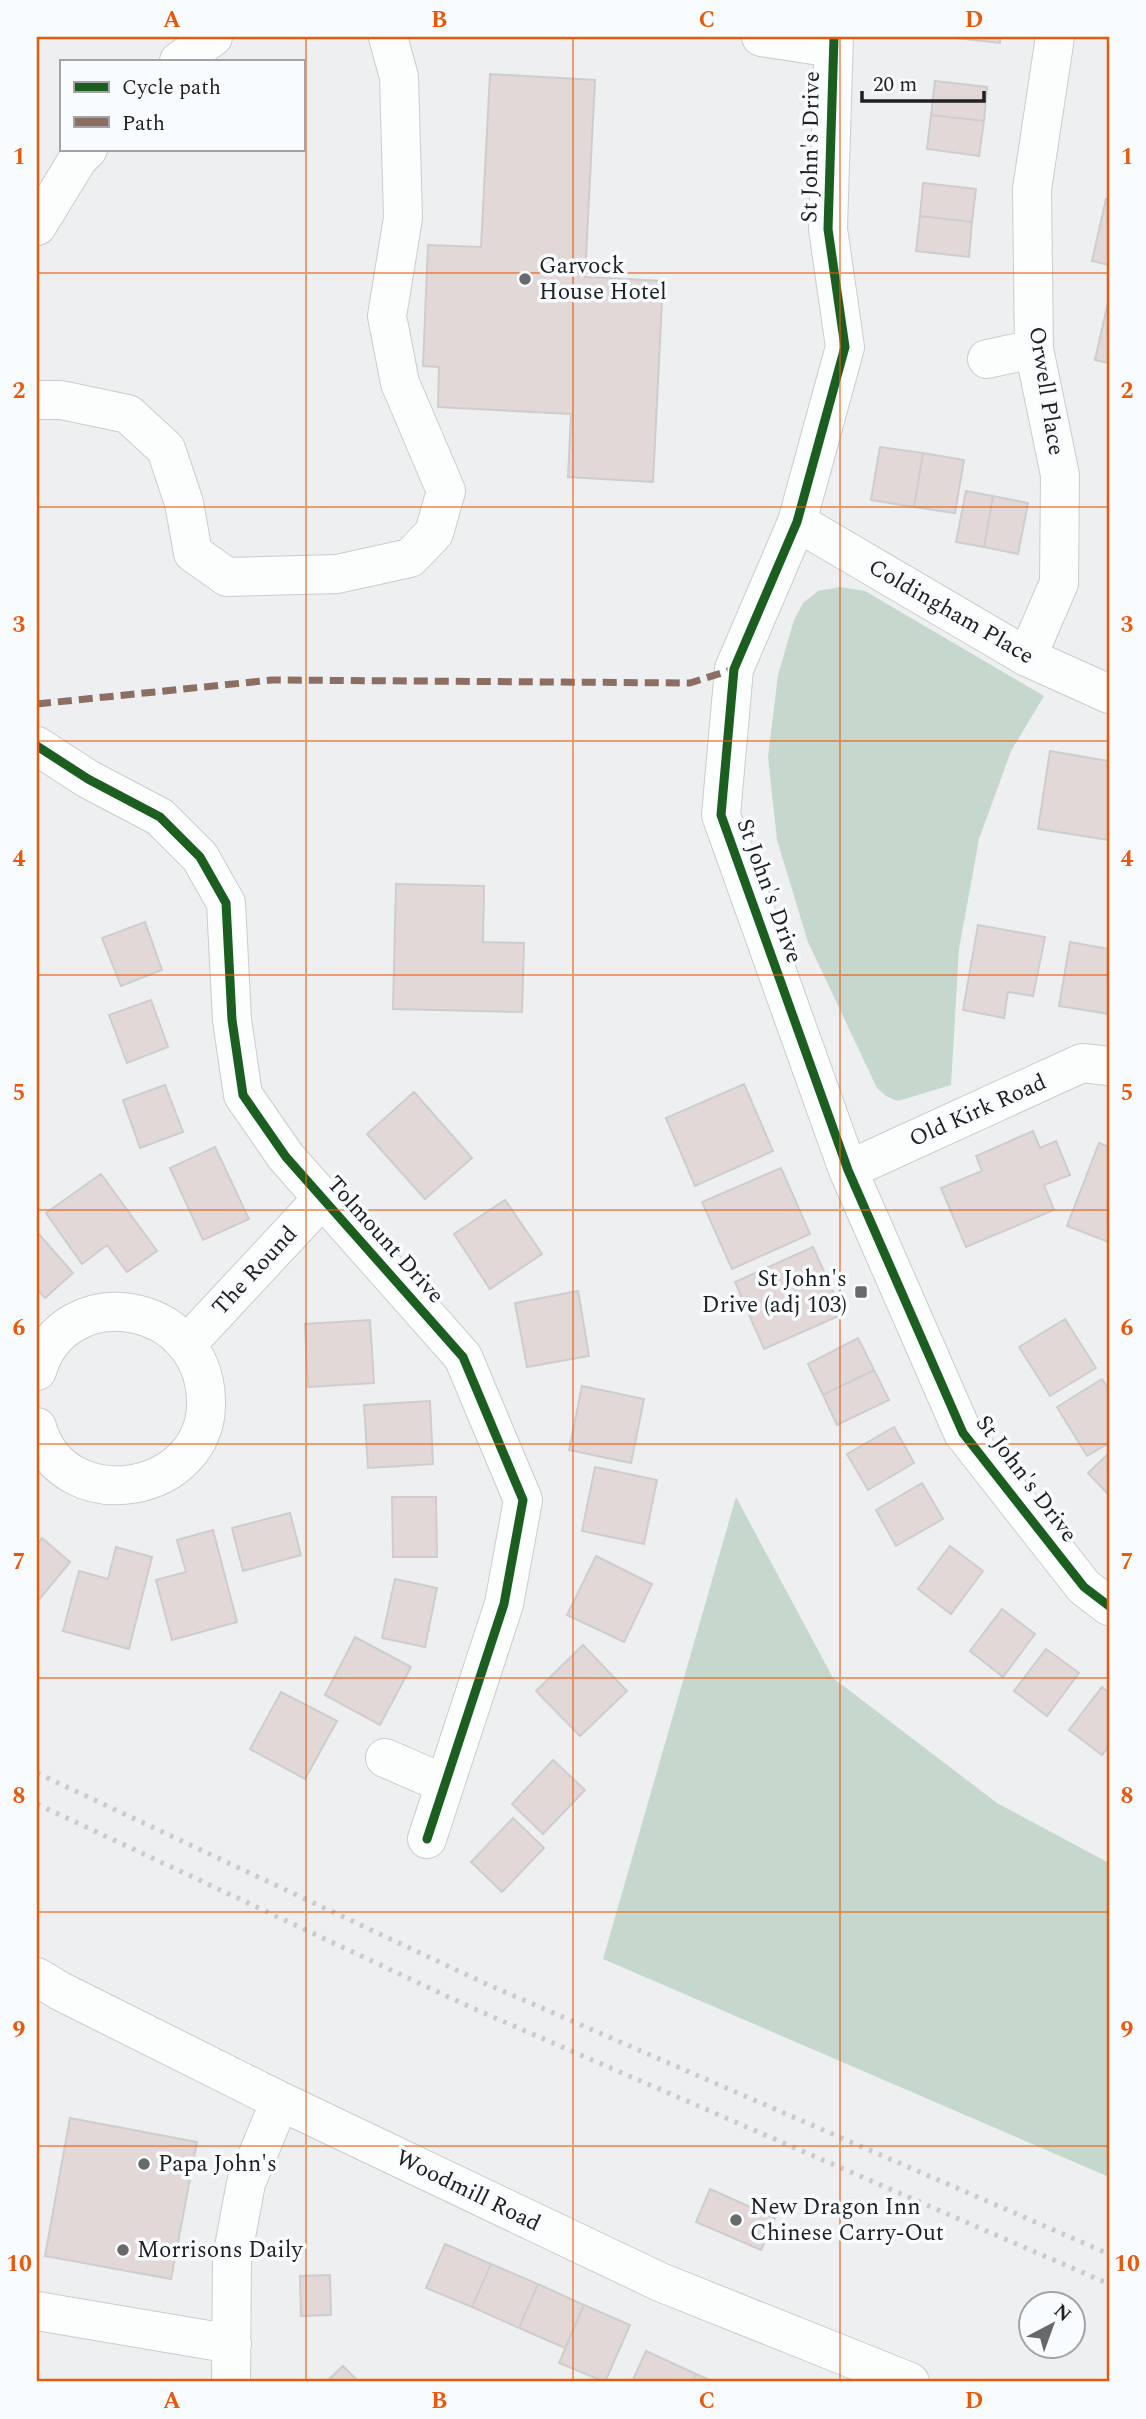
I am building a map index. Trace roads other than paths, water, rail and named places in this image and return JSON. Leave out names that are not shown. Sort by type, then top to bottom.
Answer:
[{"type":"street","points":[[180,60],[213,37]]},
{"type":"street","points":[[37,400],[61,400],[128,414],[166,449],[184,503],[193,553],[227,577],[337,574],[410,558],[434,533],[446,491],[400,383],[387,316],[403,218],[399,77],[388,37]]},
{"type":"street","points":[[761,37],[833,42]]},
{"type":"street","name":"Orwell Place","points":[[1027,657],[1059,583],[1060,475],[1034,349],[1032,188],[1055,37]]},
{"type":"street","name":"St John's Drive","points":[[833,42],[828,229],[845,347],[797,522],[734,669],[722,815],[848,1170],[963,1433],[1084,1587],[1109,1606]]},
{"type":"street","points":[[37,226],[78,159],[87,150]]},
{"type":"street","points":[[987,359],[1034,349]]},
{"type":"street","name":"Coldingham Place","points":[[797,522],[1027,657],[1109,694]]},
{"type":"street","name":"Tolmount Drive","points":[[37,746],[88,779],[160,817],[200,857],[226,903],[232,1020],[243,1095],[286,1157],[463,1357],[523,1500],[504,1604],[427,1839]]},
{"type":"street","name":"Old Kirk Road","points":[[848,1170],[1082,1063],[1109,1066]]},
{"type":"street","name":"The Round","points":[[187,1344],[323,1198]]},
{"type":"street","points":[[37,1371],[40,1359],[60,1334],[77,1322],[96,1314],[124,1312],[153,1318],[170,1328],[187,1344],[204,1377],[206,1401],[203,1422],[194,1444],[183,1459],[163,1475],[147,1482],[120,1487],[80,1478],[51,1455],[37,1427]]},
{"type":"street","points":[[385,1758],[445,1784]]},
{"type":"street","name":"Woodmill Road","points":[[37,1977],[280,2101],[660,2282],[910,2382]]},
{"type":"street","points":[[231,2382],[232,2258],[246,2183],[280,2101]]},
{"type":"street","points":[[37,2311],[232,2344]]},
{"type":"railway","points":[[37,1773],[482,1982],[1109,2254]]},
{"type":"railway","points":[[37,1804],[470,2007],[1109,2284]]},
{"type":"place","name":"Garvock House Hotel","points":[[525,279]]},
{"type":"place","name":"St John's Drive (adj 103)","points":[[861,1292]]},
{"type":"place","name":"Papa John's","points":[[144,2164]]},
{"type":"place","name":"New Dragon Inn Chinese Carry-Out","points":[[736,2220]]},
{"type":"place","name":"Morrisons Daily","points":[[123,2250]]}]
